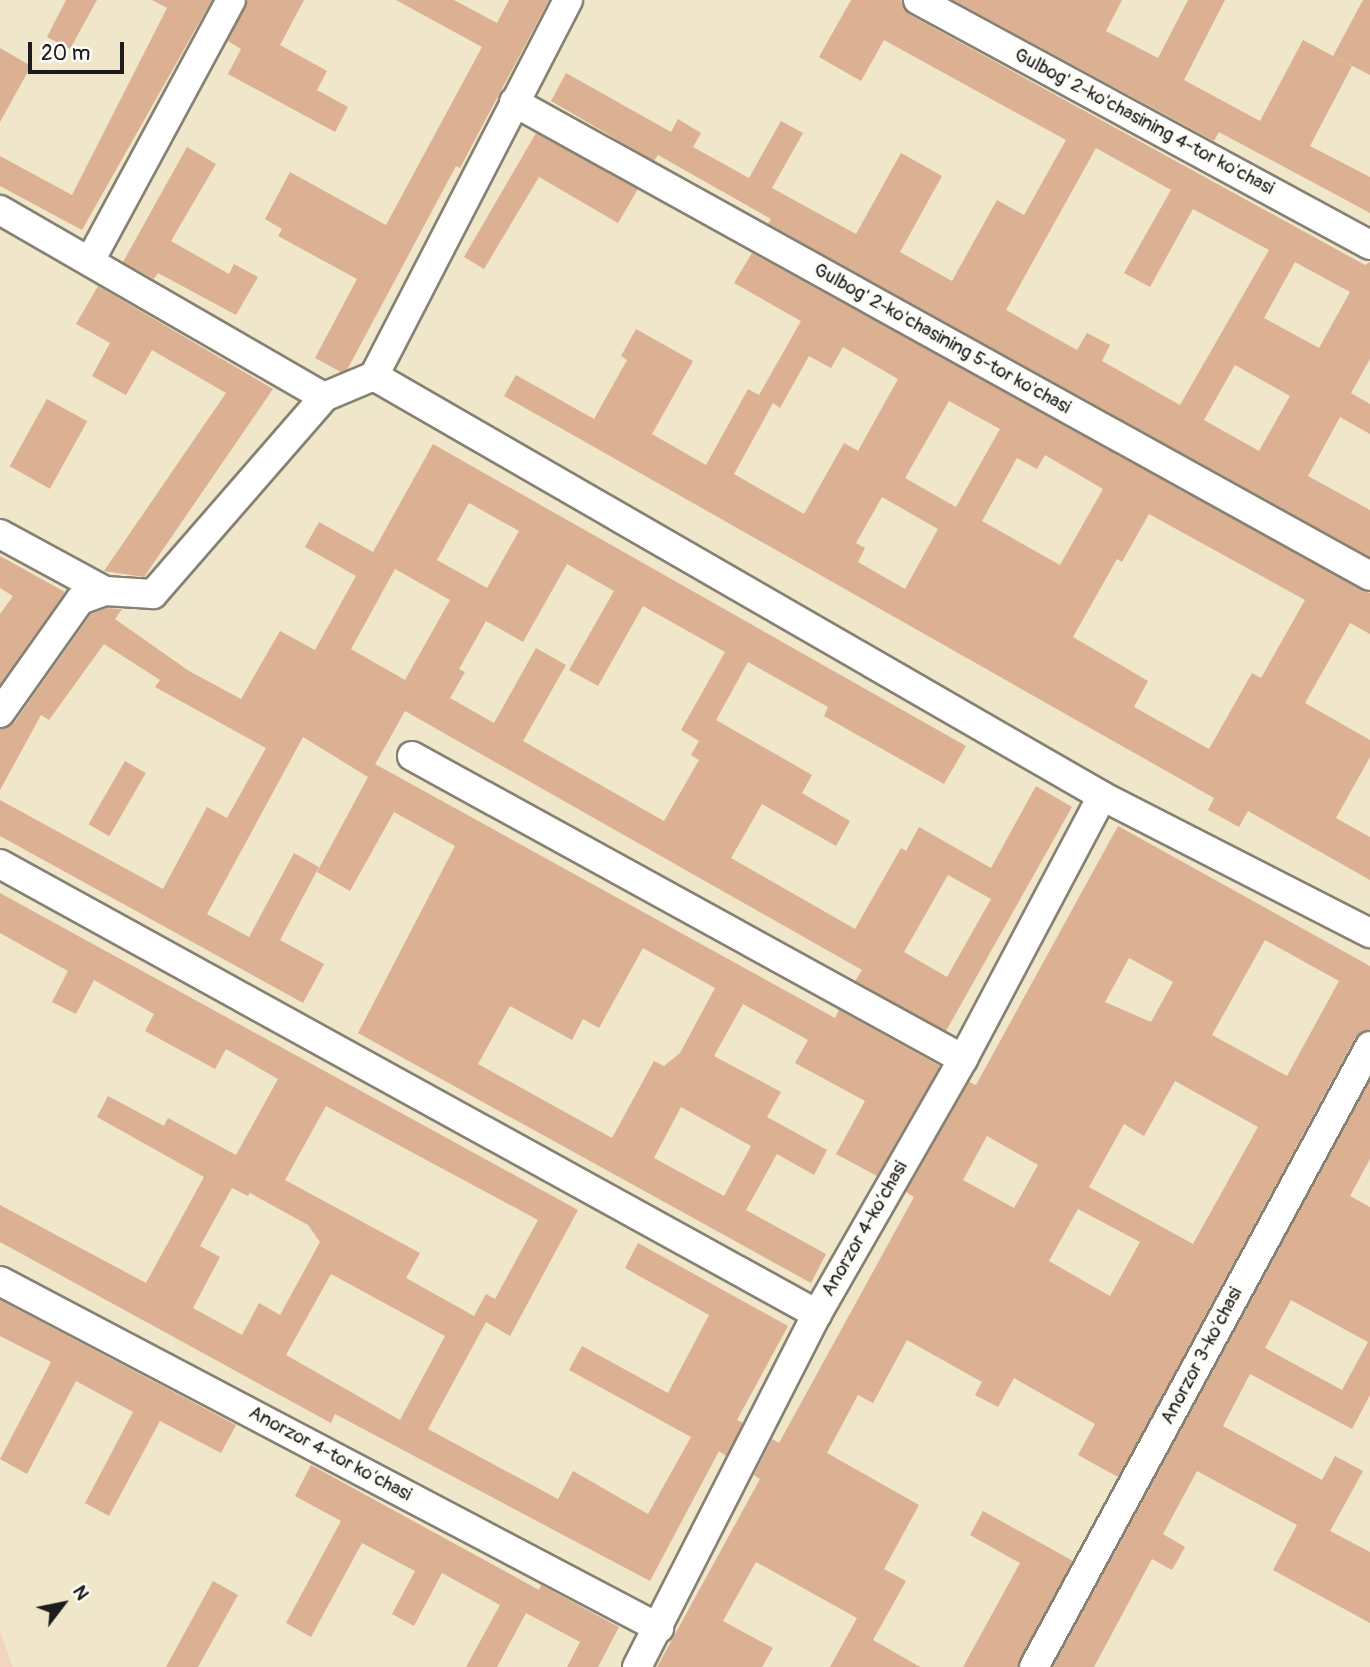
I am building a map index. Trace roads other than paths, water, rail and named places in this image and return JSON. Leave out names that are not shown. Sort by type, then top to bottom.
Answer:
[{"type":"street","points":[[91,259],[231,0]]},
{"type":"street","points":[[0,713],[80,600],[105,591],[153,594],[324,397],[374,376],[568,0]]},
{"type":"street","name":"Gulbog' 2-ko'chasining 4-tor ko'chasi","points":[[918,0],[1370,245]]},
{"type":"street","name":"Gulbog' 2-ko'chasining 5-tor ko'chasi","points":[[514,102],[1370,576]]},
{"type":"street","points":[[0,210],[91,259],[324,397]]},
{"type":"street","points":[[374,376],[1102,796],[1370,933]]},
{"type":"street","points":[[0,534],[105,591]]},
{"type":"street","points":[[412,756],[963,1059]]},
{"type":"street","name":"Аnorzor 4-koʼchasi","points":[[636,1667],[659,1628],[817,1314],[963,1059],[1102,796]]},
{"type":"street","points":[[0,864],[817,1314]]},
{"type":"street","name":"Аnorzor 3-koʼchasi","points":[[1034,1667],[1370,1046]]},
{"type":"street","name":"Anorzor 4-tor koʼchasi","points":[[0,1281],[659,1628]]}]
